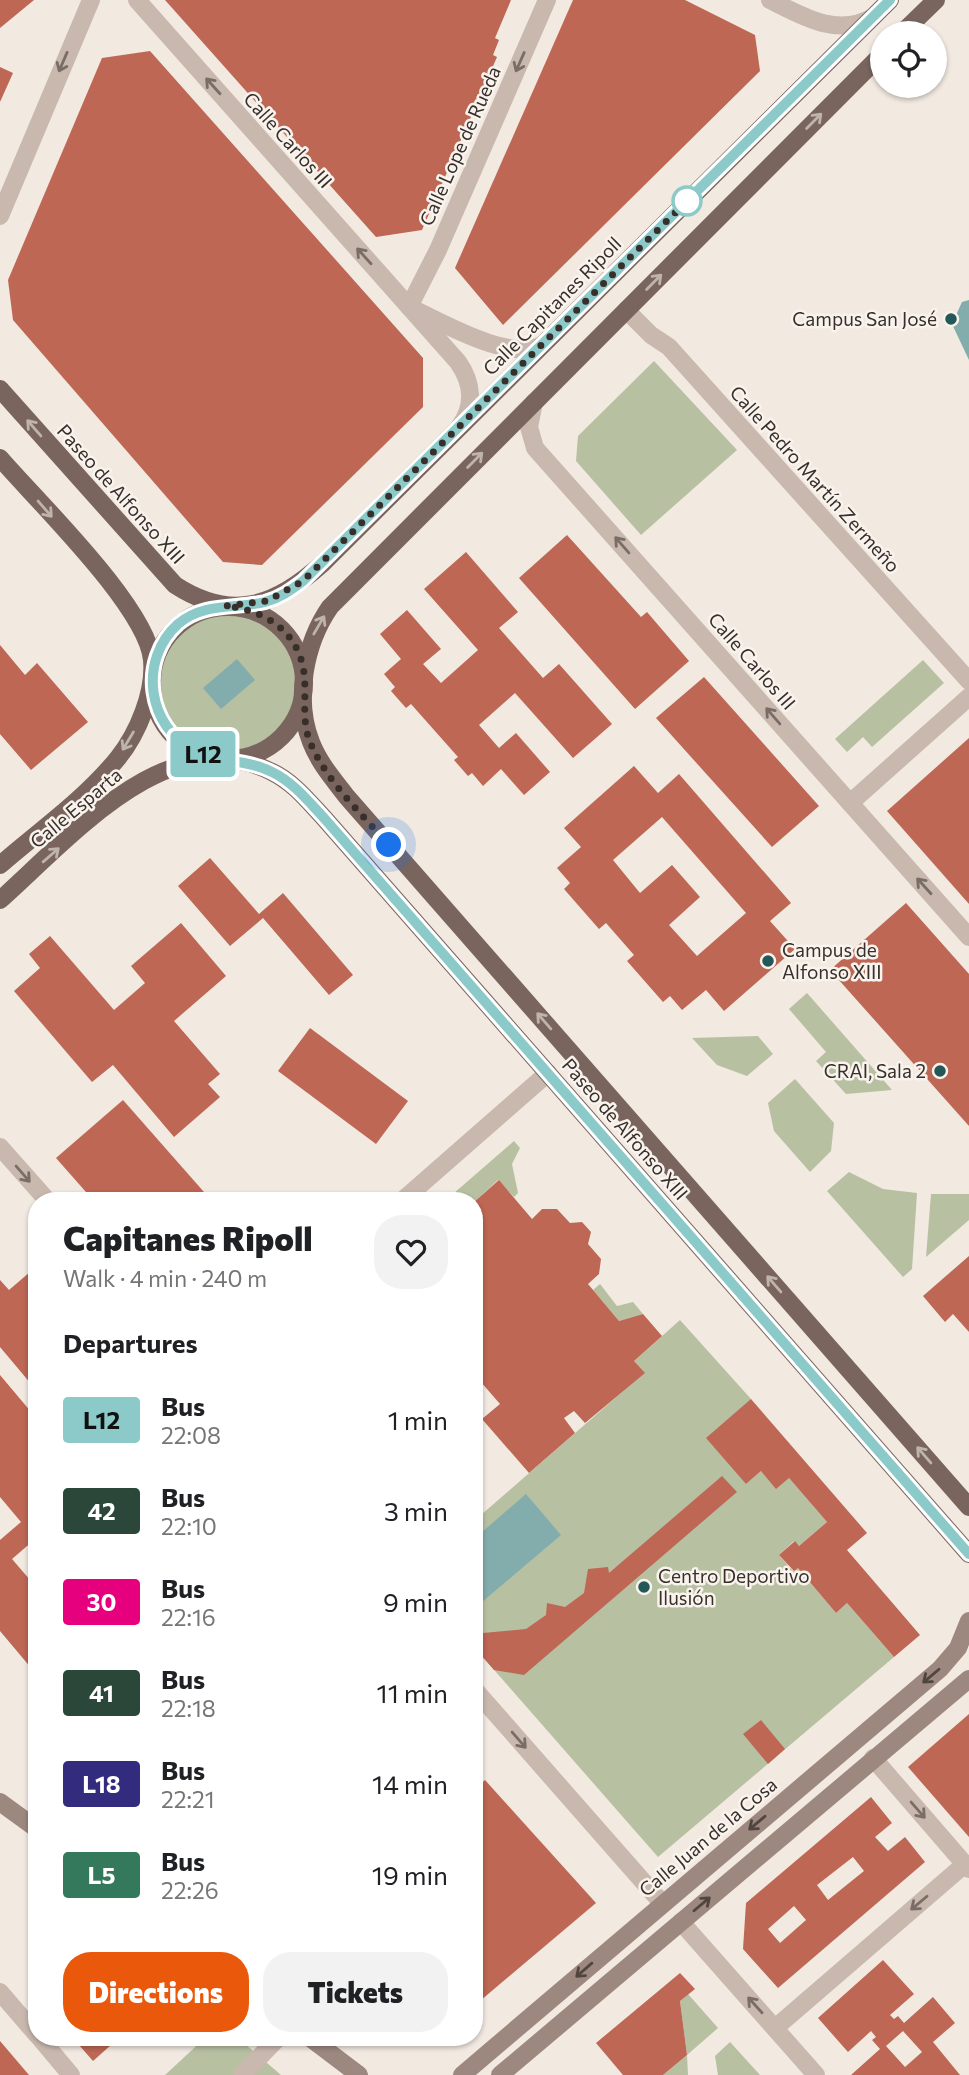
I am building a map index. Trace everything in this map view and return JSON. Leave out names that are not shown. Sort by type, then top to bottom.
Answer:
[{"type":"main road","name":"Calle Capitanes Ripoll","points":[[225,606],[267,601],[292,589],[322,564],[890,0]]},
{"type":"main road","points":[[914,21],[936,0]]},
{"type":"main road","points":[[0,458],[122,599],[148,643],[159,715],[175,737],[196,752],[230,759],[260,752],[285,735],[300,709],[310,641],[330,607],[870,66]]},
{"type":"main road","name":"Paseo de Alfonso XIII","points":[[0,389],[160,571],[191,596],[225,606]]},
{"type":"main road","points":[[152,678],[159,650],[179,624],[200,612],[225,606],[254,611],[288,634],[301,659],[304,690]]},
{"type":"main road","name":"Calle Esparta","points":[[0,865],[96,782],[119,757],[141,716],[152,678]]},
{"type":"main road","name":"Paseo de Alfonso XIII","points":[[304,690],[305,722],[310,742],[327,772],[347,797],[969,1507]]},
{"type":"main road","name":"Paseo de Alfonso XIII","points":[[230,759],[273,772],[300,792],[969,1553]]},
{"type":"main road","name":"Calle Esparta","points":[[0,900],[131,786],[174,767],[202,760],[230,759]]},
{"type":"main road","name":"Calle Juan de la Cosa","points":[[462,2075],[940,1669],[958,1648],[969,1621]]},
{"type":"main road","points":[[500,2075],[969,1679]]},
{"type":"main road","points":[[2,1801],[28,1822]]},
{"type":"main road","points":[[321,2046],[359,2075]]},
{"type":"street","points":[[0,216],[91,0]]},
{"type":"street","name":"Calle Carlos III","points":[[137,0],[458,362],[468,380],[470,407],[459,428]]},
{"type":"street","name":"Calle Lope de Rueda","points":[[409,307],[438,250],[547,0]]},
{"type":"street","points":[[770,0],[806,18],[832,26],[862,23],[873,17]]},
{"type":"street","name":"Calle Carlos III","points":[[409,307],[480,340],[519,349],[542,345]]},
{"type":"street","name":"Calle Pedro Martín Zermeño","points":[[626,310],[651,335],[669,347],[969,681]]},
{"type":"street","name":"Calle Carlos III","points":[[534,402],[529,427],[536,448],[969,937]]},
{"type":"street","points":[[850,803],[969,697]]},
{"type":"street","points":[[412,1192],[548,1073]]},
{"type":"street","points":[[0,1147],[40,1192]]},
{"type":"street","points":[[483,1699],[662,1903]]},
{"type":"street","points":[[775,2028],[874,1941],[967,1867],[873,1758]]},
{"type":"street","points":[[681,1922],[816,2075]]},
{"type":"street","points":[[0,1992],[28,2024]]},
{"type":"street","points":[[46,2046],[71,2075]]},
{"type":"street","points":[[242,2075],[270,2046]]},
{"type":"green space","points":[[654,361],[737,450],[641,535],[576,461],[578,436]]},
{"type":"green space","points":[[228,607],[257,613],[281,630],[298,654],[304,683],[298,712],[281,736],[257,753],[228,759],[199,753],[175,736],[158,712],[152,683],[158,654],[175,630],[199,613]]},
{"type":"green space","points":[[923,660],[944,683],[872,747],[863,737],[847,752],[835,739]]},
{"type":"green space","points":[[807,993],[892,1090],[846,1094],[816,1061],[826,1052],[789,1009]]},
{"type":"green space","points":[[758,1036],[773,1054],[747,1076],[717,1065],[692,1038]]},
{"type":"green space","points":[[795,1079],[834,1123],[831,1151],[810,1172],[774,1131],[768,1103]]},
{"type":"green space","points":[[514,1141],[520,1148],[512,1164],[518,1193],[514,1197],[498,1180],[483,1194],[455,1192]]},
{"type":"green space","points":[[849,1172],[883,1189],[917,1193],[912,1269],[903,1277],[827,1191]]},
{"type":"green space","points":[[931,1194],[969,1194],[969,1220],[926,1257]]},
{"type":"green space","points":[[600,1284],[617,1306],[633,1302],[643,1314],[619,1321],[593,1290]]},
{"type":"green space","name":"Centro Deportivo Ilusión","points":[[680,1320],[751,1399],[746,1484],[761,1471],[789,1478],[827,1522],[799,1546],[794,1541],[779,1555],[793,1571],[798,1568],[836,1613],[847,1603],[894,1657],[658,1857],[483,1657],[483,1513],[644,1373],[634,1361]]},
{"type":"green space","points":[[688,1994],[718,2028],[687,2055],[680,2001]]},
{"type":"green space","points":[[730,2042],[760,2075],[718,2075],[715,2056]]},
{"type":"green space","points":[[196,2046],[247,2046],[281,2075],[165,2075]]},
{"type":"green space","points":[[687,2055],[688,2075],[663,2075]]},
{"type":"water","points":[[969,300],[969,360],[952,324],[962,302]]},
{"type":"water","points":[[237,659],[255,680],[221,709],[203,688]]},
{"type":"water","points":[[526,1494],[561,1535],[483,1601],[483,1531]]},
{"type":"building","points":[[0,0],[34,0],[0,28]]},
{"type":"building","points":[[165,0],[511,0],[495,38],[499,40],[493,55],[497,57],[422,230],[376,237]]},
{"type":"building","points":[[573,0],[685,0],[755,35],[760,71],[503,325],[455,268]]},
{"type":"building","points":[[150,51],[423,358],[423,407],[262,565],[223,562],[13,320],[8,280],[102,58]]},
{"type":"building","points":[[0,67],[13,73],[0,102]]},
{"type":"building","points":[[567,535],[641,617],[647,612],[689,661],[635,709],[519,578]]},
{"type":"building","points":[[466,552],[518,612],[499,628],[543,678],[559,664],[612,724],[573,758],[515,693],[479,725],[499,748],[516,733],[550,772],[524,795],[501,769],[483,786],[472,773],[468,776],[454,760],[458,757],[411,704],[406,708],[391,691],[395,687],[384,674],[401,659],[380,634],[407,610],[441,649],[423,664],[441,683],[478,650],[424,589]]},
{"type":"building","points":[[0,645],[25,675],[37,663],[88,722],[31,770],[0,734]]},
{"type":"building","points":[[704,677],[819,806],[772,847],[656,718]]},
{"type":"building","points":[[969,738],[969,904],[887,811]]},
{"type":"building","points":[[634,766],[658,793],[679,774],[791,903],[770,921],[795,949],[724,1011],[706,990],[682,1010],[670,996],[663,1002],[627,961],[634,955],[606,923],[599,929],[564,889],[570,883],[557,868],[581,847],[564,828]],"holes":[[[662,817],[746,913],[697,956],[669,925],[700,897],[672,865],[640,893],[613,860]]]},
{"type":"building","points":[[210,858],[259,914],[283,893],[353,975],[329,995],[263,918],[230,946],[178,886]]},
{"type":"building","points":[[906,903],[969,974],[969,1126],[830,970]]},
{"type":"building","points":[[181,923],[226,976],[174,1021],[220,1074],[208,1084],[220,1097],[174,1137],[113,1065],[92,1082],[14,991],[40,968],[29,954],[50,936],[114,1010],[145,983],[131,966]]},
{"type":"building","points":[[310,1028],[408,1101],[376,1144],[278,1071]]},
{"type":"building","points":[[123,1100],[204,1192],[86,1192],[56,1158]]},
{"type":"building","points":[[499,1180],[532,1219],[542,1209],[557,1209],[570,1223],[582,1222],[591,1232],[588,1244],[601,1259],[599,1274],[588,1284],[619,1321],[643,1314],[662,1336],[634,1361],[645,1373],[585,1423],[574,1411],[564,1418],[575,1433],[529,1473],[483,1420],[500,1404],[483,1384],[483,1194]]},
{"type":"building","points":[[969,1256],[969,1332],[953,1314],[945,1322],[923,1296]]},
{"type":"building","points":[[28,1274],[28,1380],[0,1347],[0,1280],[9,1290]]},
{"type":"building","points":[[0,1375],[28,1408],[28,1545],[12,1559],[28,1578],[28,1664],[0,1631],[0,1540],[21,1522],[0,1497]]},
{"type":"building","points":[[751,1399],[867,1533],[847,1550],[920,1635],[894,1657],[847,1603],[836,1613],[798,1568],[794,1571],[779,1555],[795,1541],[799,1546],[827,1522],[789,1478],[776,1489],[761,1471],[746,1484],[706,1438]]},
{"type":"building","points":[[722,1476],[737,1492],[524,1675],[494,1670],[483,1657],[483,1633],[526,1629],[546,1615],[547,1603],[565,1607],[584,1593],[588,1569],[608,1567],[609,1573]]},
{"type":"building","points":[[969,1714],[969,1837],[908,1767]]},
{"type":"building","points":[[761,1720],[785,1749],[768,1764],[743,1734]]},
{"type":"building","points":[[485,1780],[596,1903],[483,1998]]},
{"type":"building","points":[[871,1797],[892,1823],[875,1837],[888,1851],[905,1837],[925,1862],[778,1988],[743,1949],[746,1903]],"holes":[[[853,1857],[864,1871],[828,1900],[817,1885]],[[794,1906],[806,1920],[780,1943],[768,1929]]]},
{"type":"building","points":[[883,1960],[914,1994],[890,2015],[894,2019],[898,2016],[904,2023],[933,1997],[955,2023],[933,2042],[960,2075],[851,2075],[880,2049],[872,2040],[876,2037],[871,2031],[848,2052],[818,2018]],"holes":[[[903,2031],[922,2052],[905,2067],[886,2046]]]},
{"type":"building","points":[[680,1973],[695,1989],[680,2001],[687,2055],[663,2075],[623,2075],[596,2043]]},
{"type":"building","points":[[0,2041],[29,2075],[0,2075]]},
{"type":"building","points":[[80,2046],[110,2046],[93,2061]]},
{"type":"bus line","name":"L12","points":[[890,0],[303,581],[279,597],[253,604],[208,609],[179,624],[167,636],[159,650],[152,689],[159,715],[166,727],[185,745],[214,758],[244,762],[273,772],[300,792],[969,1554]]},
{"type":"place","name":"Campus San José","points":[[951,319]]},
{"type":"place","name":"Campus de Alfonso XIII","points":[[768,961]]},
{"type":"place","name":"CRAI, Sala 2","points":[[940,1071]]},
{"type":"place","name":"Centro Deportivo Ilusión","points":[[644,1587]]},
{"type":"route","points":[[389,845],[327,772],[310,742],[305,722],[304,672],[296,646],[288,634],[267,617],[254,611],[225,606],[267,601],[279,597],[303,581],[687,201]]}]
